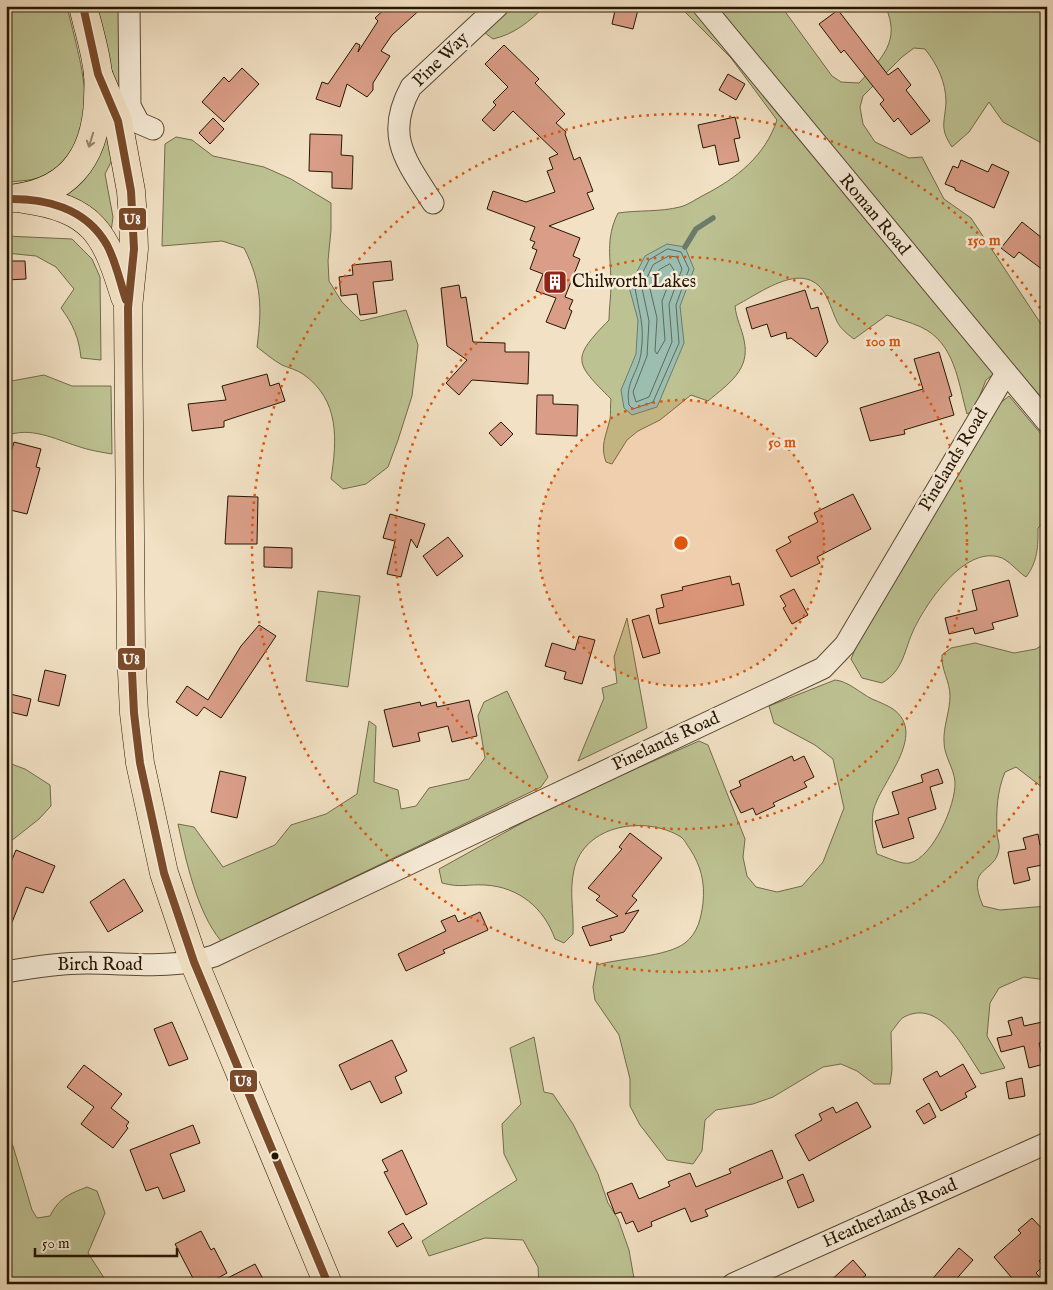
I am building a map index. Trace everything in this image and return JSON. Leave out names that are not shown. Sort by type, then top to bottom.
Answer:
[{"type":"main road","points":[[83,6],[98,74],[118,121],[131,191],[134,250],[128,308],[131,651],[134,713],[140,763],[164,873],[194,962],[328,1284]]},
{"type":"main road","points":[[12,198],[53,187],[78,168],[86,154],[96,121],[98,74]]},
{"type":"main road","points":[[12,198],[61,206],[93,226],[107,244],[128,308]]},
{"type":"street","points":[[129,6],[138,85],[130,106],[135,119],[142,126],[153,129]]},
{"type":"street","name":"Pine Way","points":[[433,202],[402,155],[398,135],[403,102],[411,87],[498,6]]},
{"type":"street","name":"Roman Road","points":[[703,6],[1047,422]]},
{"type":"street","name":"Pinelands Road","points":[[194,962],[232,947],[823,668],[845,645],[1006,373]]},
{"type":"street","name":"Birch Road","points":[[6,972],[40,966],[86,962],[172,966],[194,962]]},
{"type":"street","name":"Heatherlands Road","points":[[733,1284],[1047,1143]]},
{"type":"green space","points":[[6,6],[67,6],[84,86],[85,107],[83,127],[77,146],[66,162],[55,172],[25,181],[6,182]]},
{"type":"green space","points":[[95,6],[121,6],[135,126],[134,133],[116,87]]},
{"type":"green space","points":[[505,6],[545,6],[522,26],[508,34],[493,39],[484,32]]},
{"type":"green space","points":[[679,6],[781,6],[832,76],[841,82],[859,83],[875,66],[887,49],[891,29],[890,18],[885,6],[1047,6],[1047,146],[1003,122],[989,102],[969,132],[952,147],[944,130],[946,95],[943,80],[925,49],[914,48],[902,57],[863,96],[860,107],[863,124],[875,142],[909,158],[922,157],[944,199],[971,218],[1047,333],[1047,404],[1010,361],[986,380],[974,410],[967,414],[953,364],[941,343],[932,334],[917,325],[887,315],[854,339],[838,323],[821,288],[810,280],[799,278],[772,285],[735,306],[745,351],[741,368],[730,382],[708,401],[691,395],[660,420],[638,431],[627,440],[612,464],[606,462],[604,446],[610,419],[611,399],[590,377],[584,368],[582,360],[583,352],[588,344],[609,320],[611,285],[610,240],[611,231],[618,213],[665,210],[680,207],[728,181],[757,155],[772,133],[777,120],[731,58]]},
{"type":"green space","points":[[106,126],[113,158],[105,174],[113,217],[111,232],[65,195]]},
{"type":"green space","points":[[176,137],[192,140],[213,156],[264,167],[291,179],[331,203],[328,261],[329,281],[342,302],[361,321],[406,310],[418,345],[412,396],[388,467],[366,484],[343,489],[331,479],[335,435],[330,408],[324,396],[315,384],[303,374],[282,365],[257,347],[260,320],[259,296],[254,273],[244,248],[222,241],[162,246],[165,144]]},
{"type":"green space","points":[[6,236],[72,239],[92,259],[100,277],[101,360],[81,358],[75,332],[61,308],[74,289],[56,267],[36,256],[6,253]]},
{"type":"green space","points":[[44,375],[72,386],[111,386],[112,454],[85,449],[33,433],[15,433],[6,436],[6,382]]},
{"type":"green space","points":[[1009,396],[1047,441],[1047,520],[1038,528],[1036,554],[1030,571],[1026,577],[1002,558],[986,556],[973,560],[960,568],[948,579],[928,605],[914,629],[903,659],[895,672],[882,683],[862,678],[851,659],[856,647],[933,517],[994,408]]},
{"type":"green space","points":[[318,591],[360,596],[348,687],[306,681]]},
{"type":"green space","points":[[627,618],[647,728],[578,761],[604,698],[602,688],[617,683],[614,657]]},
{"type":"green space","points":[[1047,642],[1047,791],[1016,767],[1005,772],[1000,787],[997,809],[999,849],[992,863],[979,876],[977,883],[978,893],[983,906],[1000,910],[1047,906],[1047,980],[1024,977],[999,988],[990,1003],[987,1036],[1005,1068],[981,1074],[950,1029],[940,1020],[929,1015],[917,1013],[904,1017],[891,1032],[892,1070],[890,1084],[874,1084],[857,1071],[841,1064],[823,1067],[773,1097],[753,1104],[716,1110],[705,1120],[702,1151],[693,1164],[667,1160],[640,1125],[630,1106],[630,1079],[619,1035],[595,1000],[593,987],[597,965],[677,948],[693,935],[700,920],[703,881],[697,862],[683,839],[667,830],[651,826],[634,826],[618,828],[590,842],[580,854],[574,870],[572,894],[573,934],[564,943],[555,939],[544,918],[529,901],[509,890],[485,885],[442,883],[439,869],[558,803],[699,741],[708,745],[745,839],[743,857],[747,876],[756,887],[777,892],[802,886],[823,862],[844,808],[833,759],[815,745],[774,723],[769,706],[835,680],[845,683],[893,709],[903,720],[906,732],[904,745],[899,759],[877,800],[872,817],[877,854],[898,862],[910,863],[919,859],[935,841],[952,804],[954,792],[954,777],[944,747],[950,696],[942,655],[951,648],[975,643],[1014,653],[1036,649]]},
{"type":"green space","points":[[507,691],[548,777],[541,787],[221,941],[205,916],[199,901],[178,824],[194,827],[223,867],[275,845],[291,825],[326,814],[357,794],[369,721],[376,726],[374,782],[398,790],[401,809],[416,806],[429,788],[469,779],[485,758],[478,716],[484,702]]},
{"type":"green space","points":[[6,762],[25,769],[50,785],[51,806],[39,819],[6,845]]},
{"type":"green space","points":[[534,1037],[544,1092],[553,1094],[573,1124],[598,1174],[608,1203],[618,1219],[629,1250],[635,1284],[539,1284],[538,1267],[523,1240],[485,1238],[429,1256],[422,1241],[517,1180],[504,1154],[502,1124],[521,1104],[510,1048]]},
{"type":"green space","points":[[6,1132],[13,1146],[32,1210],[37,1218],[50,1216],[65,1197],[75,1192],[87,1187],[97,1191],[105,1213],[88,1253],[108,1284],[6,1284]]},
{"type":"water","points":[[667,244],[685,247],[694,269],[680,306],[684,343],[657,407],[632,415],[624,408],[621,390],[636,354],[638,320],[629,287],[645,256]]},
{"type":"building","points":[[388,6],[424,6],[392,35],[381,51],[390,56],[373,83],[373,90],[367,97],[347,84],[340,107],[316,99],[322,82],[328,84],[356,43],[360,45],[358,52],[378,21],[375,18]]},
{"type":"building","points":[[616,6],[639,6],[633,29],[612,24]]},
{"type":"building","points":[[838,10],[888,75],[898,68],[911,85],[906,90],[930,121],[911,135],[898,118],[894,122],[880,104],[884,100],[844,50],[841,53],[819,24]]},
{"type":"building","points":[[504,45],[539,79],[535,83],[565,114],[556,123],[566,132],[565,134],[574,160],[580,157],[593,191],[587,193],[594,209],[549,226],[580,238],[573,256],[580,259],[565,297],[573,300],[569,309],[572,311],[565,329],[546,322],[556,298],[536,291],[543,274],[530,269],[537,250],[532,248],[535,242],[530,240],[535,227],[487,209],[493,191],[526,202],[555,192],[547,171],[553,169],[549,158],[558,154],[513,111],[494,131],[482,120],[496,105],[493,102],[508,87],[485,64]]},
{"type":"building","points":[[242,68],[259,84],[224,122],[202,102],[224,77],[229,82]]},
{"type":"building","points":[[728,74],[745,84],[736,100],[719,90]]},
{"type":"building","points":[[735,117],[740,138],[734,139],[739,161],[719,165],[715,145],[703,148],[698,125]]},
{"type":"building","points":[[213,118],[224,129],[210,144],[199,133]]},
{"type":"building","points":[[310,134],[342,135],[341,155],[353,156],[352,189],[332,188],[332,172],[309,171]]},
{"type":"building","points":[[961,160],[988,172],[992,164],[1009,172],[994,208],[945,184],[953,166],[958,168]]},
{"type":"building","points":[[1022,222],[1047,242],[1047,273],[1019,252],[1014,258],[1001,248]]},
{"type":"building","points":[[6,261],[25,261],[26,279],[6,280]]},
{"type":"building","points":[[391,261],[393,280],[373,282],[377,313],[360,315],[357,294],[341,296],[339,277],[353,275],[352,265]]},
{"type":"building","points":[[459,285],[461,298],[466,297],[473,342],[505,343],[505,352],[529,352],[528,384],[472,380],[459,395],[446,383],[467,360],[447,346],[441,288]]},
{"type":"building","points":[[805,290],[811,309],[818,307],[828,342],[816,357],[791,338],[787,339],[786,332],[771,337],[767,324],[752,329],[746,308]]},
{"type":"building","points":[[939,352],[952,396],[949,397],[954,415],[904,430],[905,434],[870,441],[860,408],[923,389],[914,359]]},
{"type":"building","points":[[267,374],[270,386],[279,383],[285,401],[224,421],[224,427],[192,431],[188,404],[226,400],[222,386]]},
{"type":"building","points":[[537,395],[553,395],[553,404],[578,405],[577,436],[536,434]]},
{"type":"building","points":[[501,422],[513,434],[501,446],[489,433]]},
{"type":"building","points":[[14,442],[41,449],[36,467],[40,468],[27,514],[6,509],[6,470]]},
{"type":"building","points":[[853,494],[871,529],[817,557],[820,563],[791,577],[776,550],[791,542],[788,537],[818,522],[814,513]]},
{"type":"building","points":[[228,496],[258,497],[257,544],[225,544]]},
{"type":"building","points":[[390,514],[425,524],[417,548],[411,539],[401,577],[387,574],[395,541],[383,538]]},
{"type":"building","points":[[448,537],[463,556],[437,576],[423,556]]},
{"type":"building","points":[[264,547],[292,548],[292,568],[264,567]]},
{"type":"building","points":[[730,576],[732,585],[739,583],[744,605],[659,624],[656,609],[664,607],[661,595],[683,590],[682,587]]},
{"type":"building","points":[[1009,580],[1018,616],[992,623],[994,629],[975,634],[973,628],[949,634],[945,618],[977,610],[972,590]]},
{"type":"building","points":[[794,589],[808,615],[792,624],[783,608],[786,606],[780,596]]},
{"type":"building","points":[[649,615],[660,653],[643,658],[632,620]]},
{"type":"building","points":[[259,625],[276,636],[221,718],[204,707],[197,716],[176,702],[187,686],[208,700],[241,646]]},
{"type":"building","points":[[579,636],[595,640],[582,684],[564,679],[566,672],[545,666],[552,643],[575,650]]},
{"type":"building","points":[[45,670],[66,675],[59,706],[38,701]]},
{"type":"building","points":[[6,693],[31,699],[27,716],[6,711]]},
{"type":"building","points":[[469,700],[477,736],[452,742],[448,726],[418,733],[420,741],[393,747],[384,710],[420,702],[421,706],[436,702],[437,707]]},
{"type":"building","points":[[792,756],[794,761],[804,756],[814,777],[804,782],[807,787],[773,803],[775,806],[756,815],[753,808],[741,813],[730,791],[741,786],[739,781]]},
{"type":"building","points":[[938,769],[943,783],[930,787],[936,809],[908,818],[914,838],[883,848],[875,821],[899,814],[892,792],[923,782],[921,775]]},
{"type":"building","points":[[220,771],[246,777],[237,818],[211,812]]},
{"type":"building","points":[[630,833],[662,858],[632,896],[637,900],[625,914],[639,910],[624,932],[610,936],[612,940],[590,946],[582,927],[618,916],[596,900],[600,896],[588,888],[622,849],[619,847]]},
{"type":"building","points":[[1038,834],[1040,845],[1047,843],[1047,864],[1027,868],[1030,880],[1014,884],[1008,852],[1026,849],[1023,838]]},
{"type":"building","points":[[16,850],[55,866],[43,893],[26,887],[7,935],[6,874]]},
{"type":"building","points":[[124,879],[143,911],[108,932],[90,902]]},
{"type":"building","points":[[480,912],[488,930],[443,950],[445,953],[406,971],[398,954],[446,931],[441,921],[455,915],[458,922]]},
{"type":"building","points":[[1022,1017],[1024,1026],[1047,1021],[1047,1041],[1039,1043],[1044,1064],[1029,1068],[1024,1046],[1001,1052],[997,1038],[1012,1035],[1008,1021]]},
{"type":"building","points":[[172,1022],[188,1059],[169,1066],[154,1029]]},
{"type":"building","points":[[392,1040],[407,1071],[395,1077],[402,1093],[381,1103],[370,1081],[351,1090],[339,1065]]},
{"type":"building","points":[[963,1064],[976,1087],[965,1093],[967,1097],[941,1111],[923,1079],[937,1071],[940,1077]]},
{"type":"building","points":[[84,1065],[122,1094],[111,1108],[129,1122],[126,1126],[128,1128],[113,1148],[81,1124],[94,1107],[67,1087]]},
{"type":"building","points":[[1022,1078],[1025,1096],[1009,1099],[1006,1082]]},
{"type":"building","points":[[857,1102],[871,1127],[809,1161],[795,1135],[822,1120],[819,1114],[833,1107],[836,1113]]},
{"type":"building","points":[[929,1103],[936,1117],[924,1124],[916,1111]]},
{"type":"building","points":[[193,1125],[200,1143],[170,1154],[185,1191],[163,1199],[158,1187],[146,1191],[130,1150]]},
{"type":"building","points":[[402,1150],[427,1204],[406,1215],[384,1172],[388,1171],[382,1160]]},
{"type":"building","points":[[772,1150],[783,1178],[705,1210],[708,1216],[691,1222],[685,1208],[651,1222],[652,1226],[638,1232],[633,1221],[626,1224],[621,1212],[615,1214],[607,1193],[632,1183],[639,1199],[670,1186],[668,1182],[690,1173],[696,1187],[731,1173],[729,1169]]},
{"type":"building","points":[[803,1174],[814,1201],[798,1208],[787,1181]]},
{"type":"building","points":[[1032,1218],[1047,1234],[1047,1253],[1039,1261],[1043,1266],[1036,1273],[1046,1284],[1017,1284],[994,1257],[1021,1233],[1018,1230]]},
{"type":"building","points":[[403,1223],[412,1238],[397,1247],[388,1232]]},
{"type":"building","points":[[201,1231],[211,1250],[214,1248],[227,1273],[207,1284],[196,1284],[175,1244]]},
{"type":"building","points":[[959,1248],[973,1260],[952,1284],[928,1284]]},
{"type":"building","points":[[853,1260],[866,1275],[856,1284],[827,1284]]},
{"type":"building","points":[[255,1264],[263,1279],[254,1284],[216,1284]]},
{"type":"waterway","points":[[685,247],[696,229],[713,218]]},
{"type":"transit line","name":"U8","points":[[83,6],[98,74],[118,121],[131,191],[134,249],[128,308],[131,651],[134,713],[140,763],[164,873],[194,962],[328,1284]]},
{"type":"transit line","name":"U8","points":[[6,199],[50,203],[76,214],[88,222],[107,245],[126,300]]},
{"type":"place","name":"Chilworth Lakes","points":[[555,282]]}]
